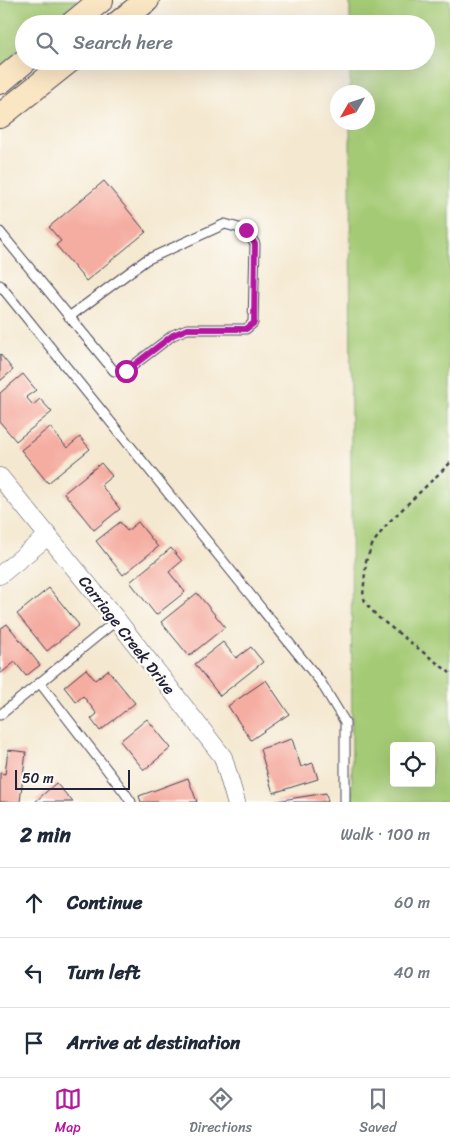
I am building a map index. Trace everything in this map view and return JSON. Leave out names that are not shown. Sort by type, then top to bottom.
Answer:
[{"type":"main road","points":[[83,15],[101,0]]},
{"type":"main road","points":[[128,15],[147,0]]},
{"type":"main road","points":[[0,82],[15,69]]},
{"type":"main road","points":[[0,116],[58,70]]},
{"type":"street","name":"Carriage Creek Drive","points":[[0,478],[117,620],[223,757],[236,802]]},
{"type":"street","points":[[0,575],[48,536]]},
{"type":"lane","points":[[0,232],[114,372],[126,371],[173,335],[187,329],[246,329],[254,323],[255,244],[246,230],[225,224],[146,260],[69,316]]},
{"type":"lane","points":[[0,285],[320,680],[345,722],[345,802]]},
{"type":"lane","points":[[0,715],[117,620]]},
{"type":"lane","points":[[40,683],[130,802]]},
{"type":"path","points":[[450,463],[388,523],[373,543],[366,562],[363,596],[366,604],[380,618],[450,674]]},
{"type":"green space","points":[[0,0],[77,0],[60,15],[15,15],[15,54],[0,66]]},
{"type":"green space","points":[[350,0],[450,0],[450,802],[352,802],[350,130],[375,130],[375,85],[350,85],[350,70],[435,70],[435,15],[350,15]]},
{"type":"building","points":[[104,181],[146,232],[86,281],[56,245],[61,241],[49,227]]},
{"type":"building","points":[[0,354],[13,370],[0,381]]},
{"type":"building","points":[[23,374],[36,390],[26,397],[33,405],[40,399],[52,412],[16,441],[0,422],[0,393]]},
{"type":"building","points":[[50,427],[67,448],[80,437],[90,449],[48,483],[21,450]]},
{"type":"building","points":[[101,463],[112,476],[101,485],[120,509],[94,530],[64,493]]},
{"type":"building","points":[[120,522],[127,531],[138,522],[158,547],[123,575],[96,541]]},
{"type":"building","points":[[171,548],[182,561],[169,572],[185,592],[156,615],[130,582]]},
{"type":"building","points":[[49,588],[79,625],[47,651],[17,614]]},
{"type":"building","points":[[197,593],[225,627],[189,656],[161,622]]},
{"type":"building","points":[[7,624],[40,665],[26,676],[15,662],[0,674],[0,629]]},
{"type":"building","points":[[223,642],[236,658],[251,647],[263,662],[220,696],[195,664]]},
{"type":"building","points":[[86,669],[95,680],[108,670],[135,703],[100,731],[91,719],[97,714],[83,696],[76,702],[64,687]]},
{"type":"building","points":[[266,680],[289,714],[251,740],[228,706]]},
{"type":"building","points":[[147,719],[171,748],[144,770],[120,741]]},
{"type":"building","points":[[292,739],[301,767],[313,763],[318,779],[273,793],[260,749]]},
{"type":"building","points":[[8,750],[26,752],[20,802],[0,802],[0,773],[5,774]]},
{"type":"building","points":[[188,778],[197,802],[141,802],[139,796]]},
{"type":"building","points":[[56,783],[73,802],[35,802]]},
{"type":"building","points":[[326,793],[328,802],[276,802],[276,801]]},
{"type":"route","points":[[126,371],[173,335],[187,329],[246,329],[254,323],[255,244],[246,230]]}]
